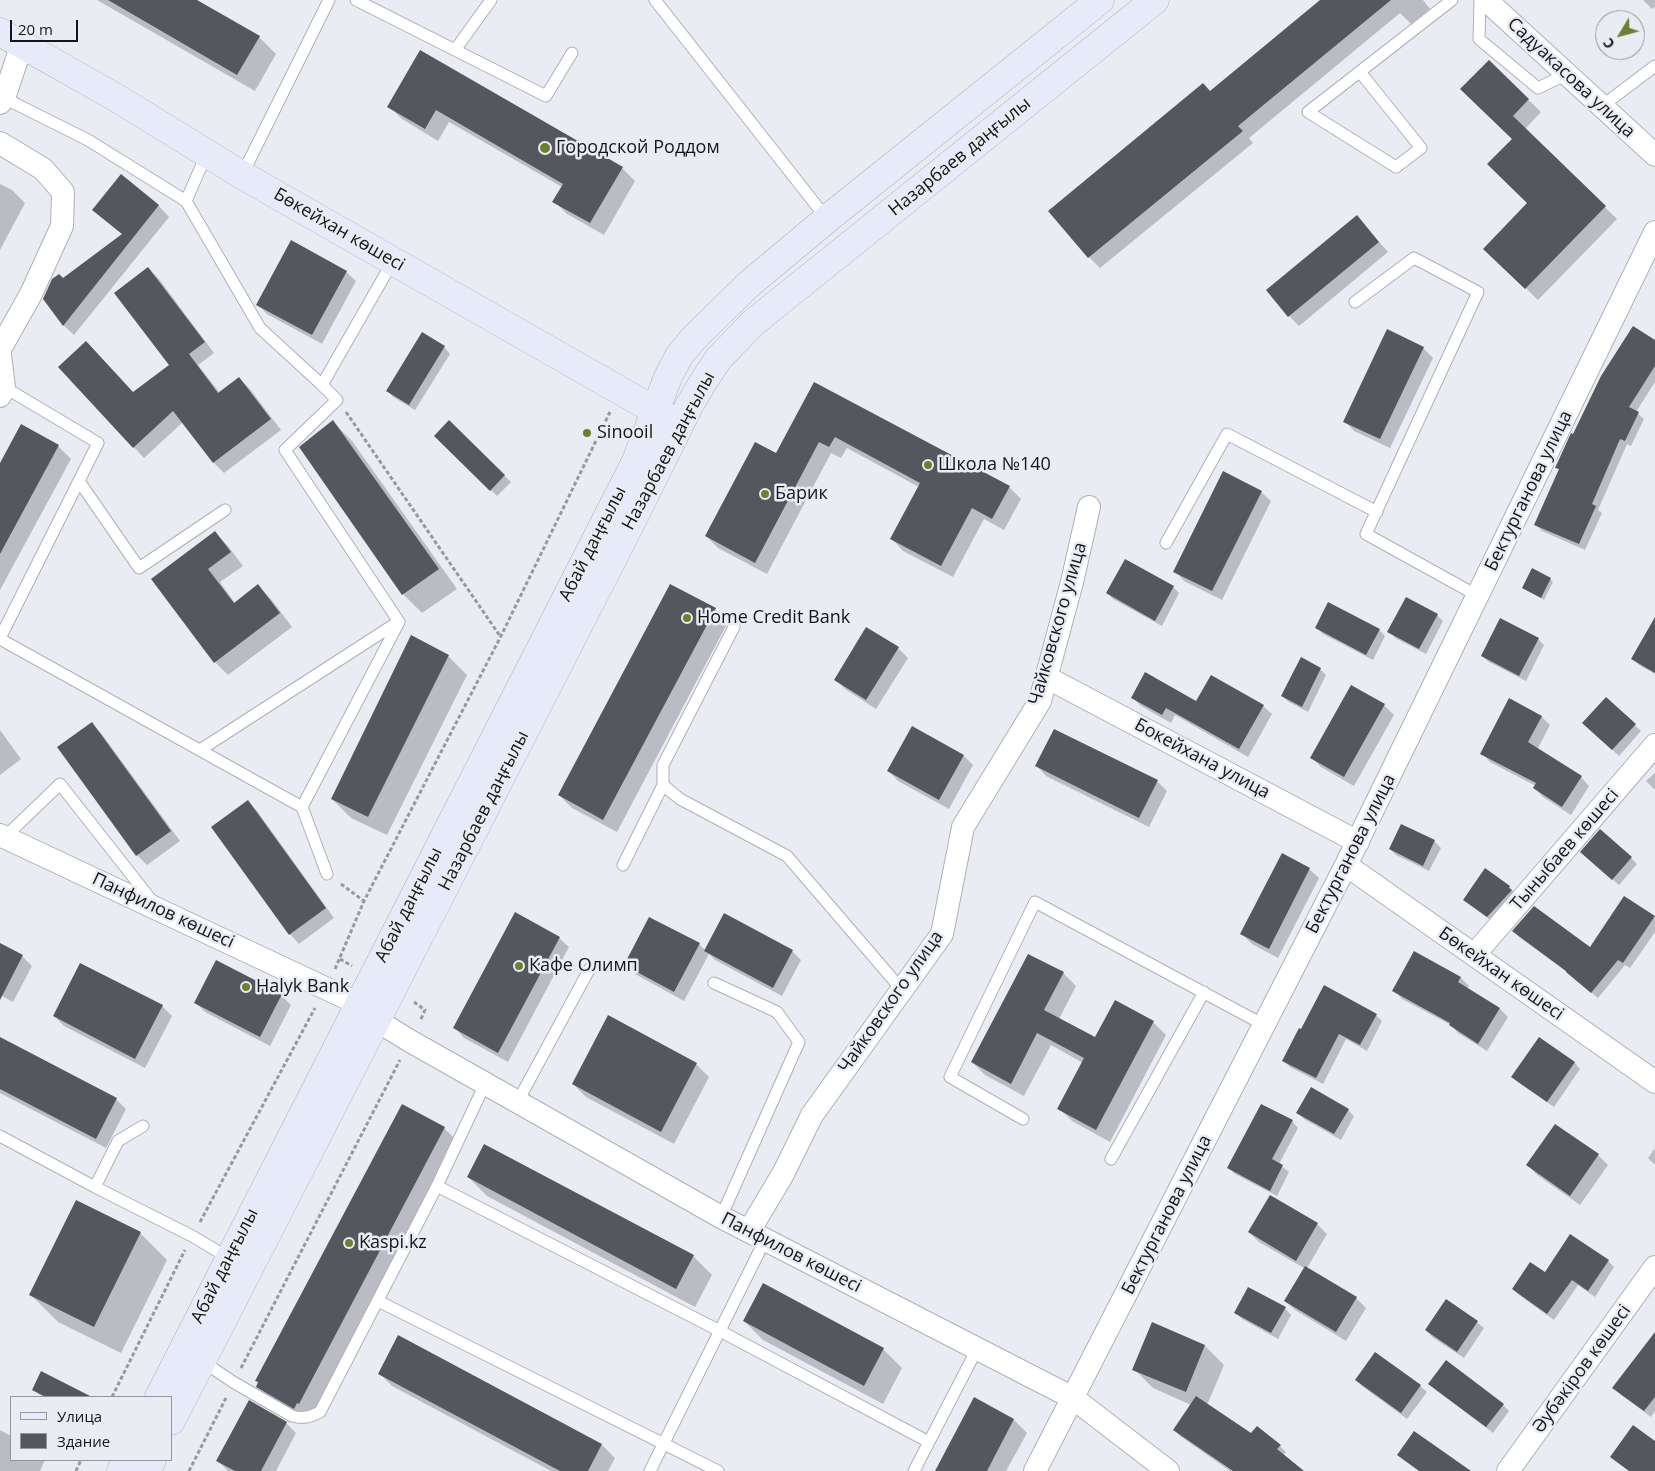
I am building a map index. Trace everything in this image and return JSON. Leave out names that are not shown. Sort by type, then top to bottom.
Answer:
[{"type":"main road","name":"Назарбаев даңғылы","points":[[655,410],[668,377],[686,346],[748,285],[827,218],[1100,0]]},
{"type":"main road","name":"Назарбаев даңғылы","points":[[367,1012],[393,988],[689,406],[711,369],[754,322],[1155,0]]},
{"type":"main road","name":"Бөкейхан көшесі","points":[[11,38],[115,97],[242,175],[680,425]]},
{"type":"main road","name":"Абай даңғылы","points":[[172,1419],[202,1361],[494,741],[636,462],[655,410]]},
{"type":"main road","name":"Абай даңғылы","points":[[160,1396],[229,1258],[367,1012]]},
{"type":"street","name":"Садуакасова улица","points":[[1486,0],[1655,155]]},
{"type":"street","points":[[2,100],[11,38]]},
{"type":"street","points":[[0,143],[43,169],[63,192],[62,226],[31,294],[0,349]]},
{"type":"street","name":"Бектурганова улица","points":[[1036,1471],[1358,842],[1655,232]]},
{"type":"street","points":[[0,355],[2,392]]},
{"type":"street","name":"Чайковского улица","points":[[757,1236],[783,1174],[812,1115],[942,934],[963,827],[1040,701],[1072,582],[1089,506]]},
{"type":"street","name":"Бокейхана улица","points":[[1046,677],[1358,842]]},
{"type":"street","name":"Тыныбаев көшесі","points":[[1474,955],[1655,745]]},
{"type":"street","name":"Панфилов көшесі","points":[[2,836],[326,988],[367,1012],[410,1041],[721,1217],[1073,1398],[1168,1471]]},
{"type":"street","name":"Бөкейхан көшесі","points":[[1346,865],[1655,1082]]},
{"type":"street","name":"Әубәкіров көшесі","points":[[1508,1471],[1655,1267]]},
{"type":"lane","points":[[242,175],[329,0]]},
{"type":"lane","points":[[356,0],[546,96],[572,54]]},
{"type":"lane","points":[[455,50],[491,0]]},
{"type":"lane","points":[[655,0],[827,218]]},
{"type":"lane","points":[[1360,72],[1421,148],[1396,167],[1308,112],[1452,0]]},
{"type":"lane","points":[[1480,0],[1479,38],[1538,88],[1567,74]]},
{"type":"lane","points":[[1602,106],[1655,66]]},
{"type":"lane","points":[[2,100],[88,140],[186,201],[260,328],[338,400],[285,450],[399,622]]},
{"type":"lane","points":[[186,201],[207,153]]},
{"type":"lane","points":[[1355,302],[1414,258],[1478,292],[1366,534],[1478,596]]},
{"type":"lane","points":[[322,385],[393,261]]},
{"type":"lane","points":[[2,392],[98,443],[0,638],[302,807],[327,874]]},
{"type":"lane","points":[[1166,543],[1227,434],[1376,512]]},
{"type":"lane","points":[[79,480],[139,568],[225,510]]},
{"type":"lane","points":[[200,750],[399,622]]},
{"type":"lane","points":[[302,807],[399,622]]},
{"type":"lane","points":[[623,864],[663,785],[663,765],[734,627]]},
{"type":"lane","points":[[2,836],[60,784],[158,909]]},
{"type":"lane","points":[[663,785],[680,799],[787,856],[902,990]]},
{"type":"lane","points":[[1023,1118],[950,1077],[1035,902],[1264,1025]]},
{"type":"lane","points":[[518,1101],[590,968]]},
{"type":"lane","points":[[714,982],[777,1012],[799,1042],[721,1217]]},
{"type":"lane","points":[[1111,1158],[1204,992]]},
{"type":"lane","points":[[202,1361],[233,1382],[292,1416],[302,1419],[320,1412],[437,1186],[485,1084]]},
{"type":"lane","points":[[96,1187],[118,1141],[143,1126]]},
{"type":"lane","points":[[0,1136],[192,1236],[229,1258]]},
{"type":"lane","points":[[437,1186],[720,1331],[929,1442]]},
{"type":"lane","points":[[650,1471],[720,1331],[757,1236]]},
{"type":"lane","points":[[378,1301],[718,1471]]},
{"type":"lane","points":[[914,1471],[977,1349]]},
{"type":"path","points":[[112,1396],[192,1236],[326,988],[364,901],[500,636],[621,391]]},
{"type":"path","points":[[338,400],[500,636]]},
{"type":"path","points":[[327,874],[364,901]]},
{"type":"path","points":[[189,1471],[425,1010],[393,988]]},
{"type":"building","points":[[108,0],[197,0],[260,36],[237,75]]},
{"type":"building","points":[[1320,0],[1391,0],[1238,126],[1243,131],[1088,258],[1048,211],[1203,83],[1210,91]]},
{"type":"building","name":"Городской Роддом","points":[[420,50],[623,167],[590,223],[552,202],[563,184],[436,110],[425,129],[387,107]]},
{"type":"building","points":[[1489,60],[1529,99],[1513,116],[1606,206],[1525,289],[1483,249],[1527,203],[1487,164],[1512,139],[1460,89]]},
{"type":"building","points":[[121,174],[159,205],[63,326],[43,299],[52,279],[59,274],[63,278],[122,234],[92,210]]},
{"type":"building","points":[[1357,215],[1379,242],[1288,317],[1266,290]]},
{"type":"building","points":[[291,240],[347,271],[312,335],[256,305]]},
{"type":"building","points":[[148,267],[205,342],[189,354],[218,393],[239,377],[271,419],[213,463],[173,411],[133,448],[58,367],[86,341],[133,392],[169,365],[114,293]]},
{"type":"building","points":[[1633,326],[1655,340],[1655,366],[1629,407],[1639,412],[1625,441],[1620,439],[1592,504],[1596,506],[1579,544],[1534,525],[1559,469],[1555,468],[1571,433],[1573,434],[1601,376]]},
{"type":"building","points":[[1387,329],[1424,347],[1380,439],[1343,422]]},
{"type":"building","points":[[422,332],[445,346],[409,405],[386,391]]},
{"type":"building","name":"Школа №140","points":[[814,382],[1010,486],[992,519],[972,508],[941,566],[890,539],[920,483],[835,437],[829,447],[819,442],[755,563],[705,536],[755,442],[776,453]]},
{"type":"building","points":[[333,420],[439,569],[402,595],[299,447]]},
{"type":"building","points":[[449,420],[505,475],[490,491],[434,436]]},
{"type":"building","points":[[21,424],[59,445],[0,554],[0,463]]},
{"type":"building","points":[[1223,471],[1262,491],[1212,591],[1173,572]]},
{"type":"building","points":[[215,531],[231,552],[208,569],[234,603],[258,584],[280,613],[214,663],[151,579]]},
{"type":"building","points":[[1125,559],[1174,586],[1155,621],[1106,593]]},
{"type":"building","points":[[1532,568],[1551,578],[1541,598],[1522,588]]},
{"type":"building","points":[[670,584],[716,608],[603,820],[558,795]]},
{"type":"building","points":[[1406,597],[1438,614],[1419,649],[1387,632]]},
{"type":"building","points":[[1328,602],[1380,629],[1366,655],[1315,628]]},
{"type":"building","points":[[1655,617],[1655,673],[1631,659]]},
{"type":"building","points":[[1500,618],[1539,638],[1519,676],[1481,656]]},
{"type":"building","points":[[866,627],[899,647],[866,700],[834,680]]},
{"type":"building","points":[[411,635],[449,655],[368,817],[331,799]]},
{"type":"building","points":[[1301,657],[1321,668],[1302,707],[1281,696]]},
{"type":"building","points":[[1145,672],[1196,701],[1211,675],[1264,705],[1239,749],[1166,708],[1162,715],[1131,698]]},
{"type":"building","points":[[1351,685],[1385,704],[1344,777],[1310,758]]},
{"type":"building","points":[[1606,697],[1636,724],[1612,750],[1582,723]]},
{"type":"building","points":[[1509,698],[1542,716],[1528,742],[1582,776],[1562,807],[1533,788],[1536,783],[1480,754]]},
{"type":"building","points":[[92,722],[171,831],[136,856],[57,747]]},
{"type":"building","points":[[912,726],[964,755],[939,800],[887,771]]},
{"type":"building","points":[[1054,729],[1158,780],[1139,818],[1035,766]]},
{"type":"building","points":[[248,800],[326,908],[289,935],[211,827]]},
{"type":"building","points":[[1401,824],[1435,840],[1423,866],[1389,849]]},
{"type":"building","points":[[1600,829],[1632,857],[1612,880],[1580,852]]},
{"type":"building","points":[[1282,853],[1310,868],[1269,949],[1240,934]]},
{"type":"building","points":[[1485,868],[1510,886],[1509,888],[1512,890],[1487,917],[1463,900]]},
{"type":"building","points":[[1624,896],[1655,916],[1623,963],[1618,960],[1591,993],[1566,971],[1512,931],[1534,906],[1590,947]]},
{"type":"building","points":[[515,912],[560,937],[498,1053],[453,1028]]},
{"type":"building","points":[[724,913],[793,950],[773,988],[704,951]]},
{"type":"building","points":[[649,917],[700,943],[674,992],[624,965]]},
{"type":"building","points":[[0,943],[23,955],[0,1000]]},
{"type":"building","points":[[1414,951],[1461,977],[1458,982],[1500,1008],[1478,1044],[1449,1025],[1450,1023],[1392,991]]},
{"type":"building","points":[[1028,954],[1064,972],[1044,1010],[1095,1037],[1115,1000],[1154,1021],[1096,1130],[1057,1109],[1084,1058],[1037,1033],[1011,1084],[971,1062]]},
{"type":"building","points":[[216,960],[282,994],[260,1037],[194,1003]]},
{"type":"building","points":[[80,963],[163,1005],[135,1059],[53,1016]]},
{"type":"building","points":[[1324,985],[1377,1014],[1360,1045],[1339,1034],[1316,1078],[1282,1061]]},
{"type":"building","points":[[608,1015],[697,1063],[661,1132],[572,1084]]},
{"type":"building","points":[[0,1037],[117,1098],[96,1139],[0,1089]]},
{"type":"building","points":[[1539,1037],[1575,1062],[1547,1102],[1511,1077]]},
{"type":"building","points":[[1311,1087],[1349,1109],[1334,1134],[1296,1113]]},
{"type":"building","points":[[402,1104],[445,1127],[299,1404],[297,1403],[294,1409],[256,1387],[258,1382],[255,1381]]},
{"type":"building","points":[[1261,1104],[1293,1120],[1272,1159],[1283,1165],[1270,1191],[1227,1168]]},
{"type":"building","points":[[1555,1124],[1599,1154],[1570,1196],[1526,1165]]},
{"type":"building","points":[[484,1144],[694,1255],[676,1289],[467,1177]]},
{"type":"building","points":[[1270,1195],[1318,1223],[1296,1261],[1248,1232]]},
{"type":"building","points":[[76,1200],[141,1232],[94,1327],[29,1295]]},
{"type":"building","points":[[1570,1234],[1609,1260],[1588,1291],[1572,1280],[1547,1314],[1512,1289],[1530,1262],[1545,1272]]},
{"type":"building","points":[[1305,1266],[1357,1297],[1336,1332],[1284,1301]]},
{"type":"building","points":[[763,1283],[884,1348],[864,1386],[743,1321]]},
{"type":"building","points":[[1248,1287],[1286,1307],[1271,1333],[1234,1313]]},
{"type":"building","points":[[1446,1299],[1478,1321],[1457,1352],[1425,1330]]},
{"type":"building","points":[[1152,1322],[1205,1345],[1186,1392],[1132,1370]]},
{"type":"building","points":[[1655,1332],[1655,1397],[1644,1411],[1612,1388]]},
{"type":"building","points":[[398,1335],[602,1444],[588,1471],[560,1471],[378,1374]]},
{"type":"building","points":[[1375,1352],[1421,1385],[1401,1413],[1355,1380]]},
{"type":"building","points":[[1446,1360],[1504,1404],[1486,1427],[1428,1384]]},
{"type":"building","points":[[41,1371],[90,1396],[44,1396],[32,1390]]},
{"type":"building","points":[[1196,1396],[1251,1433],[1257,1426],[1281,1445],[1277,1449],[1304,1471],[1233,1471],[1173,1430]]},
{"type":"building","points":[[974,1397],[1014,1419],[987,1471],[935,1471]]},
{"type":"building","points":[[249,1400],[287,1422],[261,1471],[235,1471],[216,1461]]},
{"type":"building","points":[[1633,1425],[1655,1441],[1655,1471],[1629,1471],[1610,1457]]},
{"type":"building","points":[[1414,1431],[1471,1471],[1419,1471],[1397,1455]]},
{"type":"place","name":"Городской Роддом","points":[[545,148]]},
{"type":"place","name":"Sinooil","points":[[587,433]]},
{"type":"place","name":"Школа №140","points":[[928,465]]},
{"type":"place","name":"Барик","points":[[765,494]]},
{"type":"place","name":"Home Credit Bank","points":[[687,618]]},
{"type":"place","name":"Кафе Олимп","points":[[519,966]]},
{"type":"place","name":"Halyk Bank","points":[[246,987]]},
{"type":"place","name":"Kaspi.kz","points":[[349,1243]]}]
